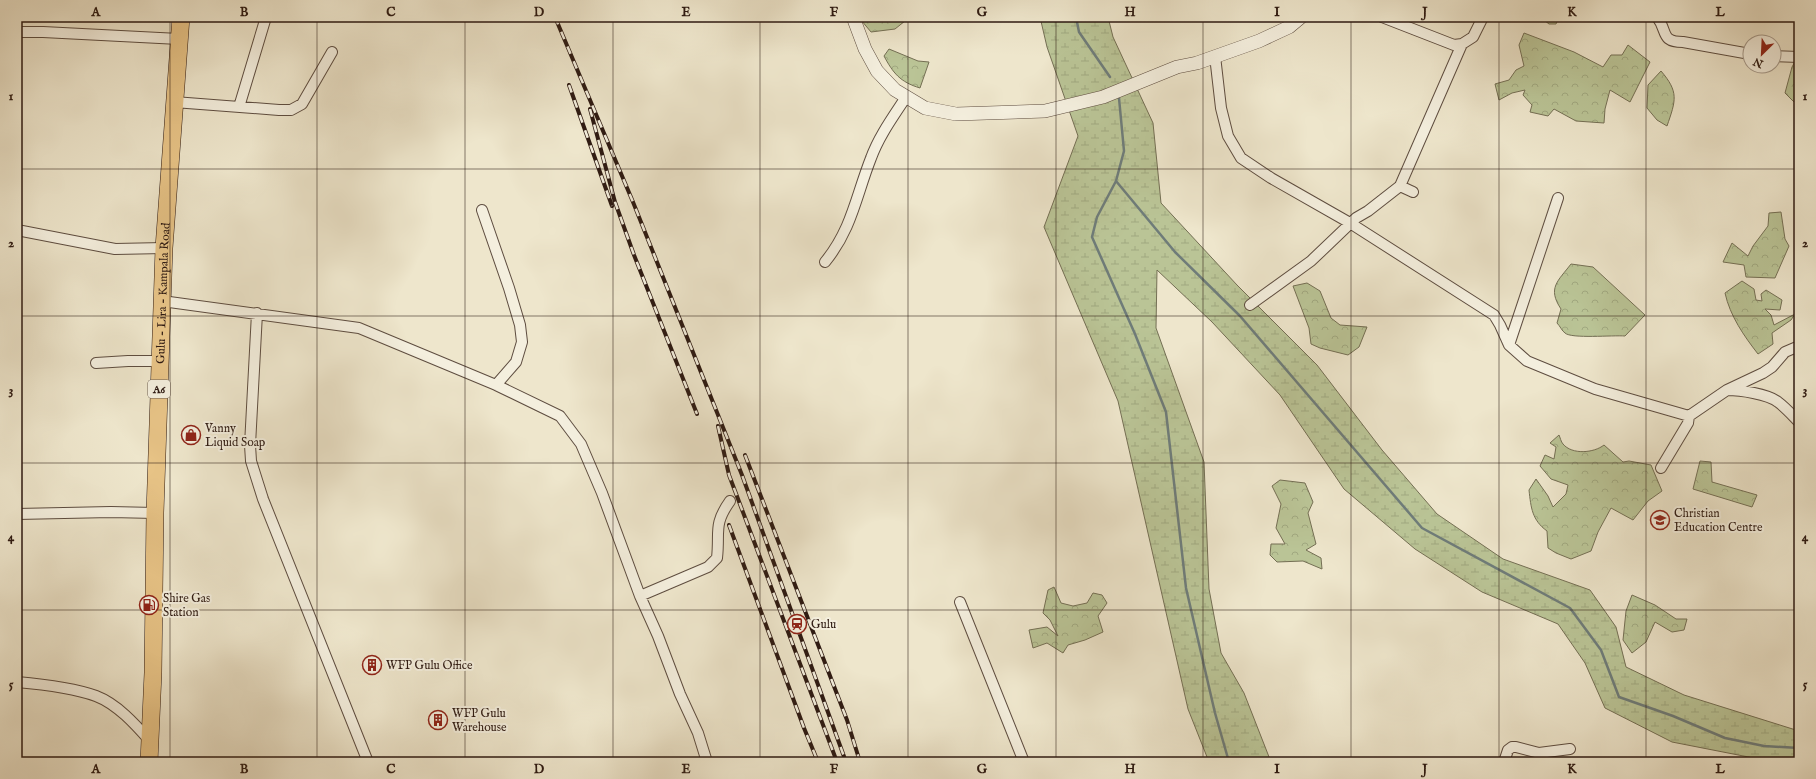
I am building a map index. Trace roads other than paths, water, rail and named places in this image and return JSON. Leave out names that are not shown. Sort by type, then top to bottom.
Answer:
[{"type":"main road","name":"Gulu - Lira - Kampala Road","points":[[149,762],[153,673],[155,513],[164,248],[181,17]]},
{"type":"street","points":[[239,107],[266,17]]},
{"type":"street","points":[[853,17],[865,49],[877,71],[895,90],[925,108],[956,114],[1045,111],[1103,97],[1177,67],[1259,41],[1289,27],[1301,17]]},
{"type":"street","points":[[1382,17],[1454,45],[1462,44],[1473,37],[1483,17]]},
{"type":"street","points":[[1657,17],[1666,36],[1673,42],[1683,42],[1742,53]]},
{"type":"street","points":[[18,34],[43,32],[179,39]]},
{"type":"street","points":[[1250,305],[1310,261],[1350,223],[1400,186],[1462,44]]},
{"type":"street","points":[[174,102],[291,110],[302,104],[332,52]]},
{"type":"street","points":[[1215,56],[1221,108],[1228,136],[1241,158],[1271,178],[1350,223],[1494,315],[1509,345],[1527,361],[1596,389],[1688,416]]},
{"type":"street","points":[[1782,57],[1799,58]]},
{"type":"street","points":[[825,262],[837,248],[851,218],[871,157],[879,139],[906,97]]},
{"type":"street","points":[[1400,186],[1413,192]]},
{"type":"street","points":[[1509,345],[1558,198]]},
{"type":"street","points":[[482,210],[509,288],[520,325],[522,342],[516,362],[496,385]]},
{"type":"street","points":[[17,230],[115,249],[164,248]]},
{"type":"street","points":[[162,301],[359,328],[496,385],[560,416],[581,444],[602,493],[640,596],[658,636],[680,694],[698,733],[707,762]]},
{"type":"street","points":[[257,313],[250,445],[251,461],[263,499],[368,762]]},
{"type":"street","points":[[1661,468],[1684,429],[1688,416],[1727,390],[1763,373],[1772,367],[1785,352],[1799,346]]},
{"type":"street","points":[[96,364],[128,361],[160,361]]},
{"type":"street","points":[[1727,390],[1737,390],[1773,399],[1799,422]]},
{"type":"street","points":[[640,596],[708,567],[717,558],[717,528],[722,512],[730,501]]},
{"type":"street","points":[[17,514],[111,512],[155,513]]},
{"type":"street","points":[[960,602],[1024,762]]},
{"type":"street","points":[[17,682],[61,688],[96,696],[116,708],[150,741]]},
{"type":"street","points":[[1504,762],[1508,750],[1512,747],[1540,753],[1570,749]]},
{"type":"waterway","points":[[1076,17],[1079,32],[1110,77]]},
{"type":"waterway","points":[[1119,98],[1124,151],[1116,181],[1097,217],[1092,237],[1135,334],[1166,412],[1186,588],[1215,713],[1229,762]]},
{"type":"waterway","points":[[1116,181],[1175,252],[1240,316],[1422,528],[1570,608],[1601,650],[1619,697],[1673,716],[1725,738],[1764,746],[1799,748]]},
{"type":"railway","points":[[555,17],[633,202],[742,475],[846,762]]},
{"type":"railway","points":[[569,85],[612,206]]},
{"type":"railway","points":[[590,109],[615,202],[634,255],[697,414]]},
{"type":"railway","points":[[718,426],[729,475],[837,762]]},
{"type":"railway","points":[[745,455],[847,720],[860,762]]},
{"type":"railway","points":[[729,525],[818,762]]},
{"type":"place","name":"Vanny Liquid Soap","points":[[191,435]]},
{"type":"place","name":"Christian Education Centre","points":[[1660,520]]},
{"type":"place","name":"Shire Gas Station","points":[[149,605]]},
{"type":"place","name":"Gulu","points":[[797,624]]},
{"type":"place","name":"WFP Gulu Office","points":[[372,665]]},
{"type":"place","name":"WFP Gulu Warehouse","points":[[438,720]]}]
